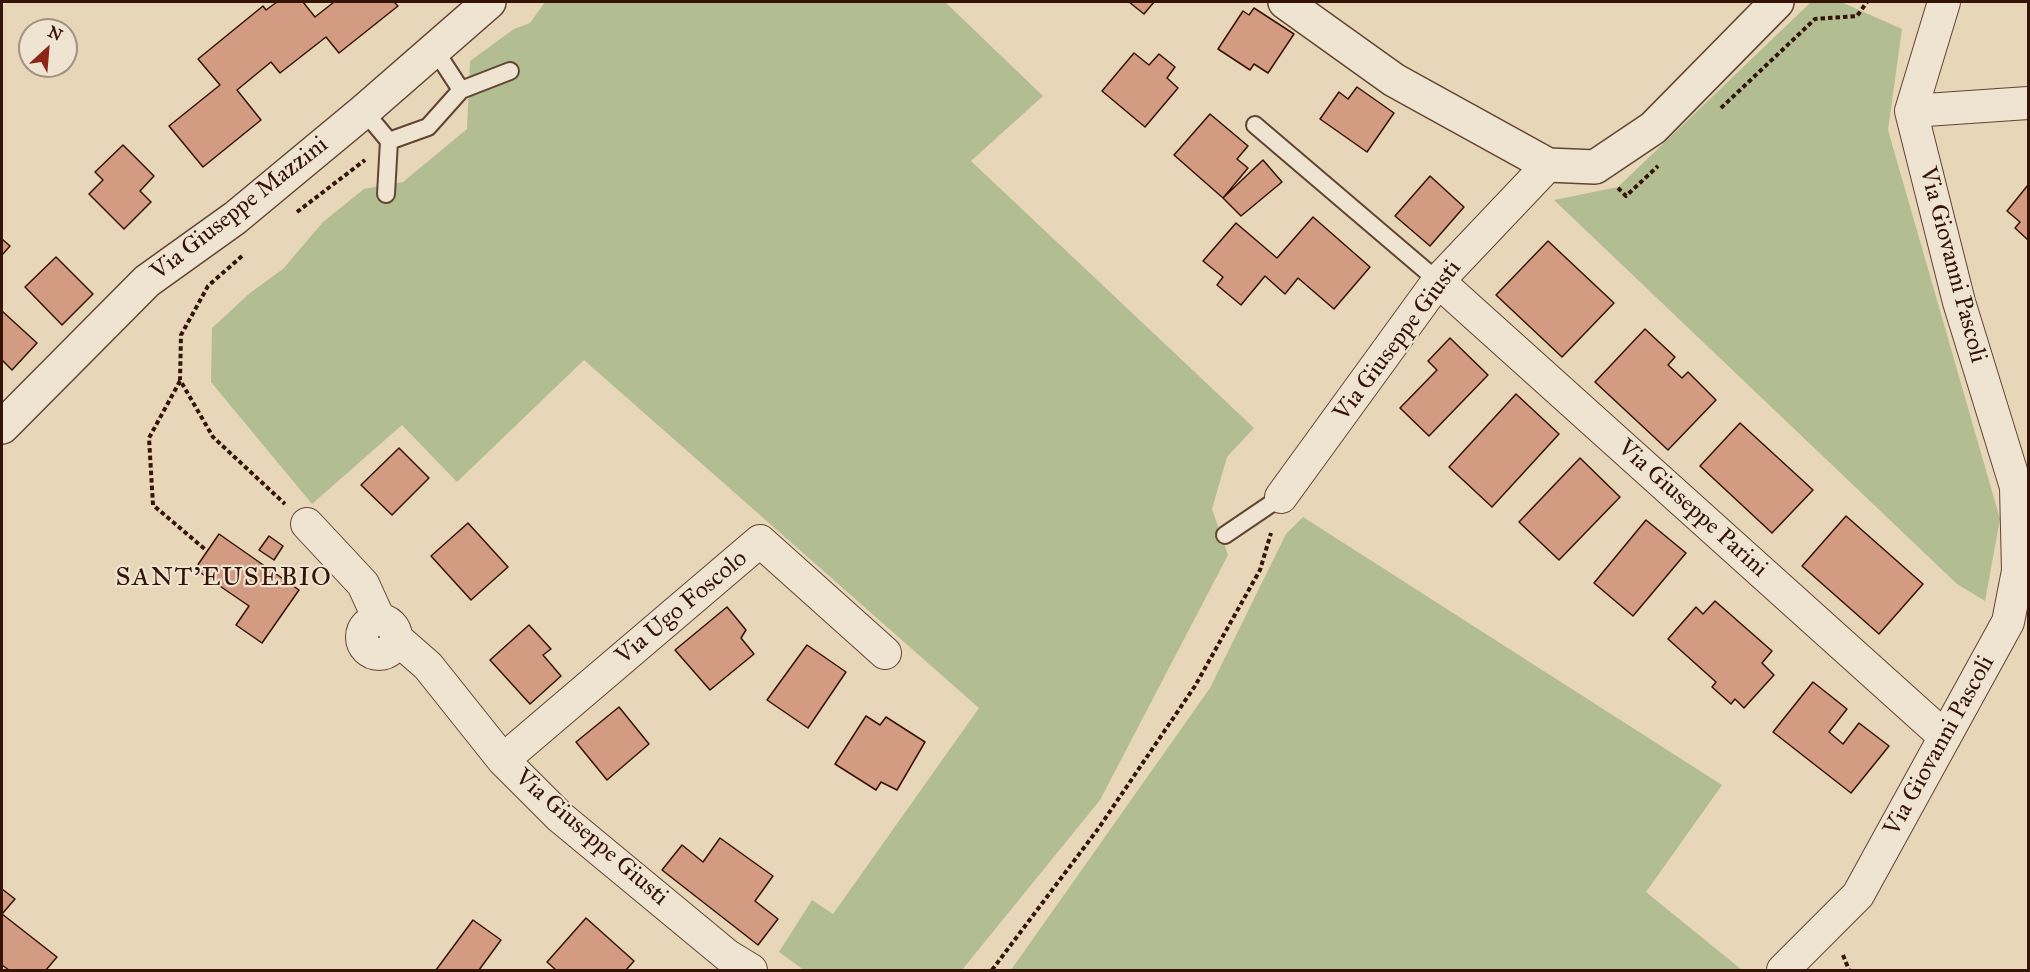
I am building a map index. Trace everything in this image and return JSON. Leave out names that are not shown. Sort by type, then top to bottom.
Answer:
[{"type":"street","name":"Via Giuseppe Mazzini","points":[[2,427],[147,281],[236,218],[489,2]]},
{"type":"street","points":[[1285,2],[1394,80],[1548,165],[1596,167],[1653,128],[1777,2]]},
{"type":"street","points":[[1944,2],[1911,111],[2028,103]]},
{"type":"street","name":"Via Giovanni Pascoli","points":[[1784,970],[1857,895],[2008,622],[2018,572],[2022,488],[1959,302],[1911,111]]},
{"type":"street","name":"Via Giuseppe Giusti","points":[[1281,497],[1438,281],[1548,165]]},
{"type":"street","name":"Via Giuseppe Parini","points":[[1438,281],[1945,737]]},
{"type":"street","name":"Via Giuseppe Giusti","points":[[307,524],[363,584],[388,629],[428,666],[503,760],[560,817],[728,956],[752,970]]},
{"type":"street","name":"Via Ugo Foscolo","points":[[503,760],[760,542],[885,653]]},
{"type":"lane","points":[[435,50],[461,90]]},
{"type":"lane","points":[[389,141],[428,127],[461,90],[510,71]]},
{"type":"lane","points":[[364,111],[389,141],[386,194]]},
{"type":"lane","points":[[1255,125],[1438,281]]},
{"type":"lane","points":[[1225,535],[1281,497]]},
{"type":"path","points":[[1720,109],[1815,19],[1857,16],[1867,2]]},
{"type":"path","points":[[294,214],[389,141]]},
{"type":"path","points":[[1596,167],[1626,196],[1661,163]]},
{"type":"path","points":[[207,551],[153,505],[149,438],[180,380],[181,335],[208,286],[248,250]]},
{"type":"path","points":[[180,380],[213,437],[307,524]]},
{"type":"path","points":[[992,970],[1098,829],[1195,686],[1260,570],[1281,497]]},
{"type":"green space","points":[[545,2],[945,2],[1043,96],[971,161],[1254,428],[1227,457],[1212,509],[1228,555],[1100,800],[962,970],[804,970],[779,952],[812,900],[833,914],[979,708],[584,360],[457,482],[402,425],[312,504],[211,382],[212,328],[250,293],[283,269],[323,222],[364,189],[403,182],[467,129],[470,61],[514,29],[530,23]]},
{"type":"green space","points":[[1811,2],[1841,2],[1902,29],[1888,130],[2000,519],[1985,601],[1957,584],[1554,200],[1618,187]]},
{"type":"green space","points":[[1303,517],[1722,785],[1646,892],[1742,970],[1011,970],[1210,688],[1286,534]]},
{"type":"building","points":[[277,2],[303,2],[315,17],[334,2],[394,2],[398,6],[339,53],[326,37],[280,73],[271,62],[237,90],[261,120],[203,167],[169,126],[220,85],[198,59],[263,6],[266,10]]},
{"type":"building","points":[[1129,2],[1154,2],[1144,14]]},
{"type":"building","points":[[1254,8],[1294,34],[1268,73],[1254,64],[1250,70],[1218,49],[1243,11],[1249,15]]},
{"type":"building","points":[[1134,53],[1149,65],[1159,54],[1175,67],[1167,78],[1178,88],[1145,127],[1102,91]]},
{"type":"building","points":[[1357,87],[1394,113],[1367,152],[1320,119],[1339,92],[1348,99]]},
{"type":"building","points":[[1210,114],[1248,146],[1237,159],[1248,168],[1223,198],[1174,155]]},
{"type":"building","points":[[123,145],[154,176],[140,191],[151,202],[124,229],[89,194],[103,180],[95,172]]},
{"type":"building","points":[[1263,160],[1282,182],[1241,216],[1223,198]]},
{"type":"building","points":[[1430,176],[1464,207],[1430,246],[1395,216]]},
{"type":"building","points":[[2028,185],[2028,240],[2015,228],[2020,222],[2007,211]]},
{"type":"building","points":[[1313,217],[1370,267],[1334,309],[1298,278],[1285,294],[1265,276],[1241,305],[1217,285],[1223,277],[1203,261],[1236,223],[1277,258]]},
{"type":"building","points":[[2,239],[10,246],[2,255]]},
{"type":"building","points":[[1548,241],[1614,303],[1562,357],[1496,295]]},
{"type":"building","points":[[56,257],[93,294],[62,325],[25,287]]},
{"type":"building","points":[[2,311],[37,343],[12,370],[2,360]]},
{"type":"building","points":[[1645,329],[1675,357],[1668,365],[1682,378],[1688,372],[1716,400],[1668,450],[1595,382]]},
{"type":"building","points":[[1450,338],[1488,375],[1429,436],[1400,408],[1437,370],[1428,361]]},
{"type":"building","points":[[1516,394],[1559,434],[1492,507],[1449,467]]},
{"type":"building","points":[[1740,423],[1813,490],[1772,533],[1700,466]]},
{"type":"building","points":[[399,448],[429,478],[392,515],[361,485]]},
{"type":"building","points":[[1580,458],[1620,497],[1559,560],[1519,522]]},
{"type":"building","points":[[1846,516],[1923,584],[1879,634],[1802,566]]},
{"type":"building","points":[[1646,520],[1686,553],[1633,616],[1594,583]]},
{"type":"building","points":[[468,523],[508,567],[471,600],[431,556]]},
{"type":"building","points":[[219,534],[299,590],[262,643],[236,625],[249,606],[195,569]]},
{"type":"building","points":[[269,536],[283,546],[274,560],[259,550]]},
{"type":"building","points":[[1715,601],[1772,651],[1762,663],[1774,675],[1744,708],[1735,699],[1731,704],[1712,687],[1716,682],[1668,639],[1696,607],[1703,614]]},
{"type":"building","points":[[727,607],[746,630],[741,638],[754,654],[710,690],[675,650]]},
{"type":"building","points":[[529,625],[551,649],[543,655],[561,676],[530,704],[490,660]]},
{"type":"building","points":[[807,645],[846,672],[808,728],[767,700]]},
{"type":"building","points":[[1813,682],[1847,709],[1829,732],[1843,744],[1859,723],[1889,746],[1851,793],[1773,732]]},
{"type":"building","points":[[619,707],[649,744],[607,780],[576,742]]},
{"type":"building","points":[[866,716],[880,725],[886,717],[925,742],[897,790],[881,782],[876,790],[835,764]]},
{"type":"building","points":[[720,838],[773,876],[755,901],[778,919],[758,945],[662,870],[682,845],[703,862]]},
{"type":"building","points":[[2,889],[15,899],[2,914]]},
{"type":"building","points":[[2,914],[57,957],[46,970],[9,970],[2,965]]},
{"type":"building","points":[[586,918],[634,961],[626,970],[556,970],[547,962]]},
{"type":"building","points":[[473,920],[501,940],[479,970],[436,970]]},
{"type":"district","name":"SANT'EUSEBIO","points":[[224,579]]}]
